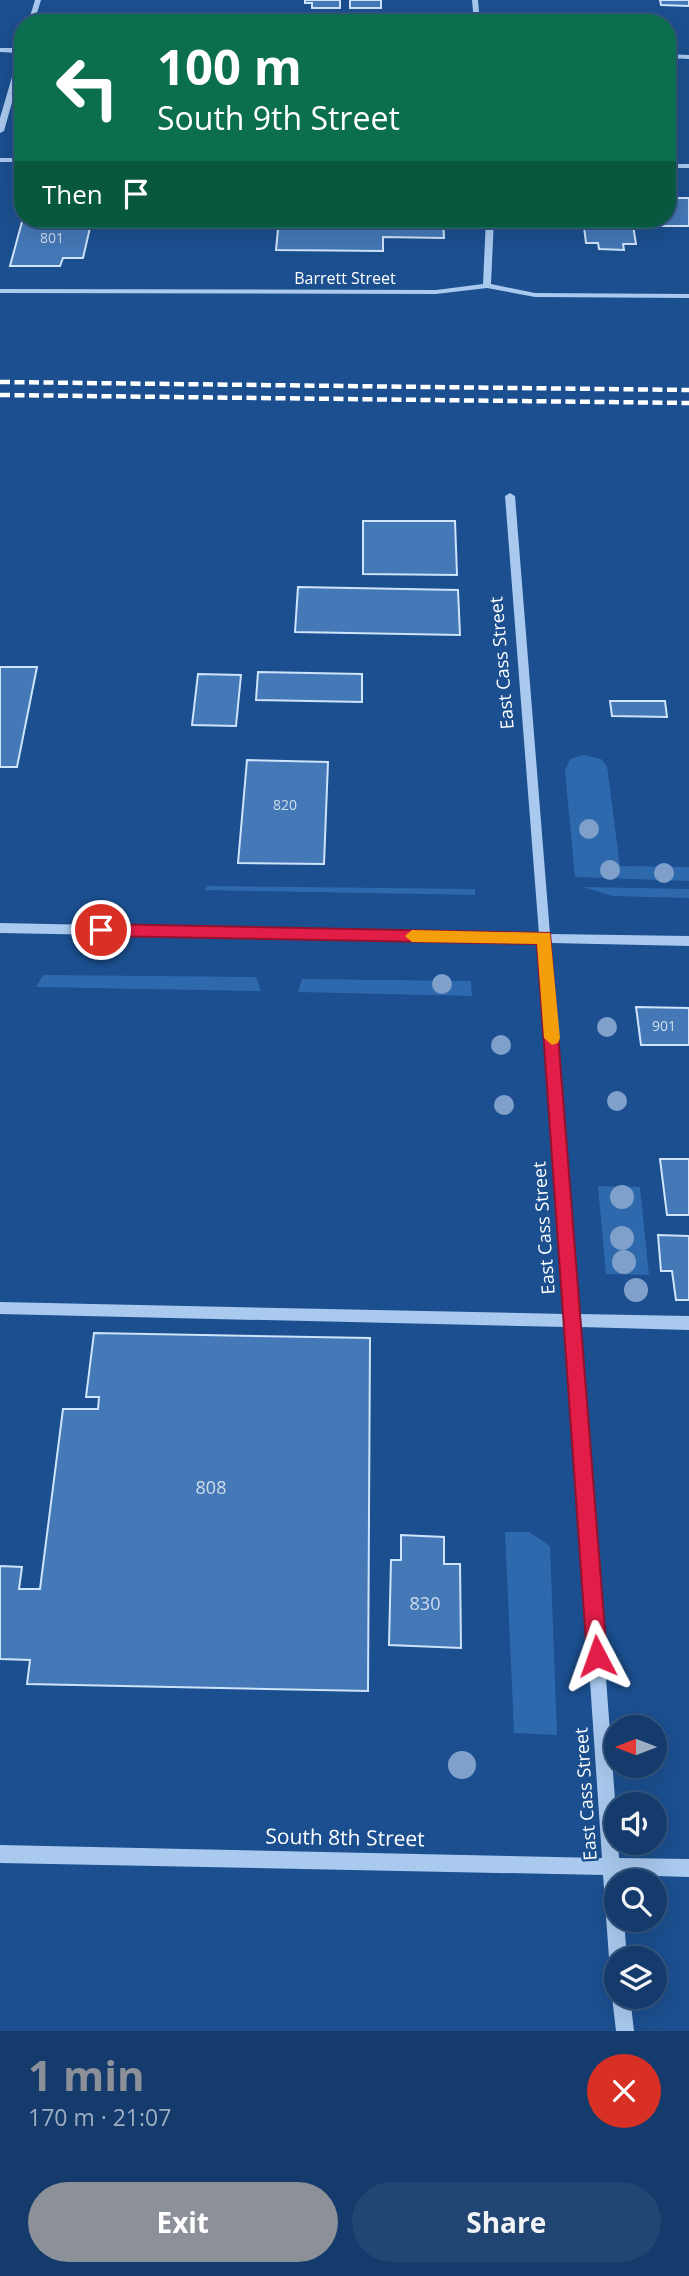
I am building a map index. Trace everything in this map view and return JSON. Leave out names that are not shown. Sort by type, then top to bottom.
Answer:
[{"type":"street","points":[[0,131],[14,82]]},
{"type":"street","points":[[487,286],[490,228]]},
{"type":"street","name":"Barrett Street","points":[[0,291],[436,292],[487,286],[535,295],[689,296]]},
{"type":"street","name":"East Cass Street","points":[[510,496],[545,938],[617,1946]]},
{"type":"street","points":[[0,928],[689,941]]},
{"type":"street","points":[[0,1308],[689,1323]]},
{"type":"street","name":"South 8th Street","points":[[0,1854],[689,1868]]},
{"type":"street","points":[[622,2009],[625,2031]]},
{"type":"shaded area","points":[[584,755],[601,759],[607,766],[620,866],[689,867],[689,881],[575,877],[565,771],[570,759]]},
{"type":"shaded area","points":[[208,886],[475,889],[475,895],[204,890]]},
{"type":"shaded area","points":[[583,887],[689,889],[689,898],[612,896]]},
{"type":"shaded area","points":[[43,975],[256,977],[261,991],[36,987]]},
{"type":"shaded area","points":[[302,979],[471,981],[472,996],[298,992]]},
{"type":"shaded area","points":[[598,1186],[640,1187],[649,1275],[606,1274]]},
{"type":"shaded area","points":[[505,1532],[529,1532],[550,1546],[557,1735],[514,1733]]},
{"type":"building","points":[[305,0],[340,0],[340,8],[312,8],[312,3],[305,3]]},
{"type":"building","points":[[350,0],[381,0],[381,8],[350,8]]},
{"type":"building","points":[[660,0],[689,0],[689,6],[661,5]]},
{"type":"building","points":[[676,198],[689,198],[689,226],[676,226]]},
{"type":"building","points":[[20,228],[90,228],[83,258],[63,258],[60,266],[10,266]]},
{"type":"building","points":[[278,228],[443,228],[444,238],[383,237],[383,251],[276,250]]},
{"type":"building","points":[[584,228],[633,228],[636,244],[623,244],[624,250],[599,249],[598,243],[586,243]]},
{"type":"building","points":[[363,521],[455,521],[457,575],[363,574]]},
{"type":"building","points":[[298,587],[458,590],[460,635],[295,632]]},
{"type":"building","points":[[0,667],[37,667],[17,767],[0,767]]},
{"type":"building","points":[[258,672],[362,674],[362,702],[256,700]]},
{"type":"building","points":[[198,674],[241,675],[236,726],[192,725]]},
{"type":"building","points":[[610,701],[665,701],[667,717],[612,716]]},
{"type":"building","points":[[247,760],[328,762],[324,864],[238,863]]},
{"type":"building","points":[[636,1007],[689,1008],[689,1045],[641,1045]]},
{"type":"building","points":[[660,1159],[689,1159],[689,1215],[667,1215]]},
{"type":"building","points":[[658,1235],[689,1236],[689,1300],[676,1300],[672,1271],[661,1271]]},
{"type":"building","points":[[94,1333],[370,1338],[368,1691],[27,1684],[30,1660],[0,1659],[0,1566],[22,1567],[19,1589],[40,1589],[63,1409],[98,1409],[99,1397],[86,1397]]},
{"type":"building","points":[[401,1535],[444,1537],[444,1564],[460,1564],[461,1648],[389,1645],[391,1560],[401,1560]]},
{"type":"railway","points":[[0,382],[689,390]]},
{"type":"railway","points":[[0,395],[689,403]]},
{"type":"slow traffic","points":[[412,936],[545,938],[552,1038]]},
{"type":"route","points":[[101,930],[545,938],[597,1656]]}]
